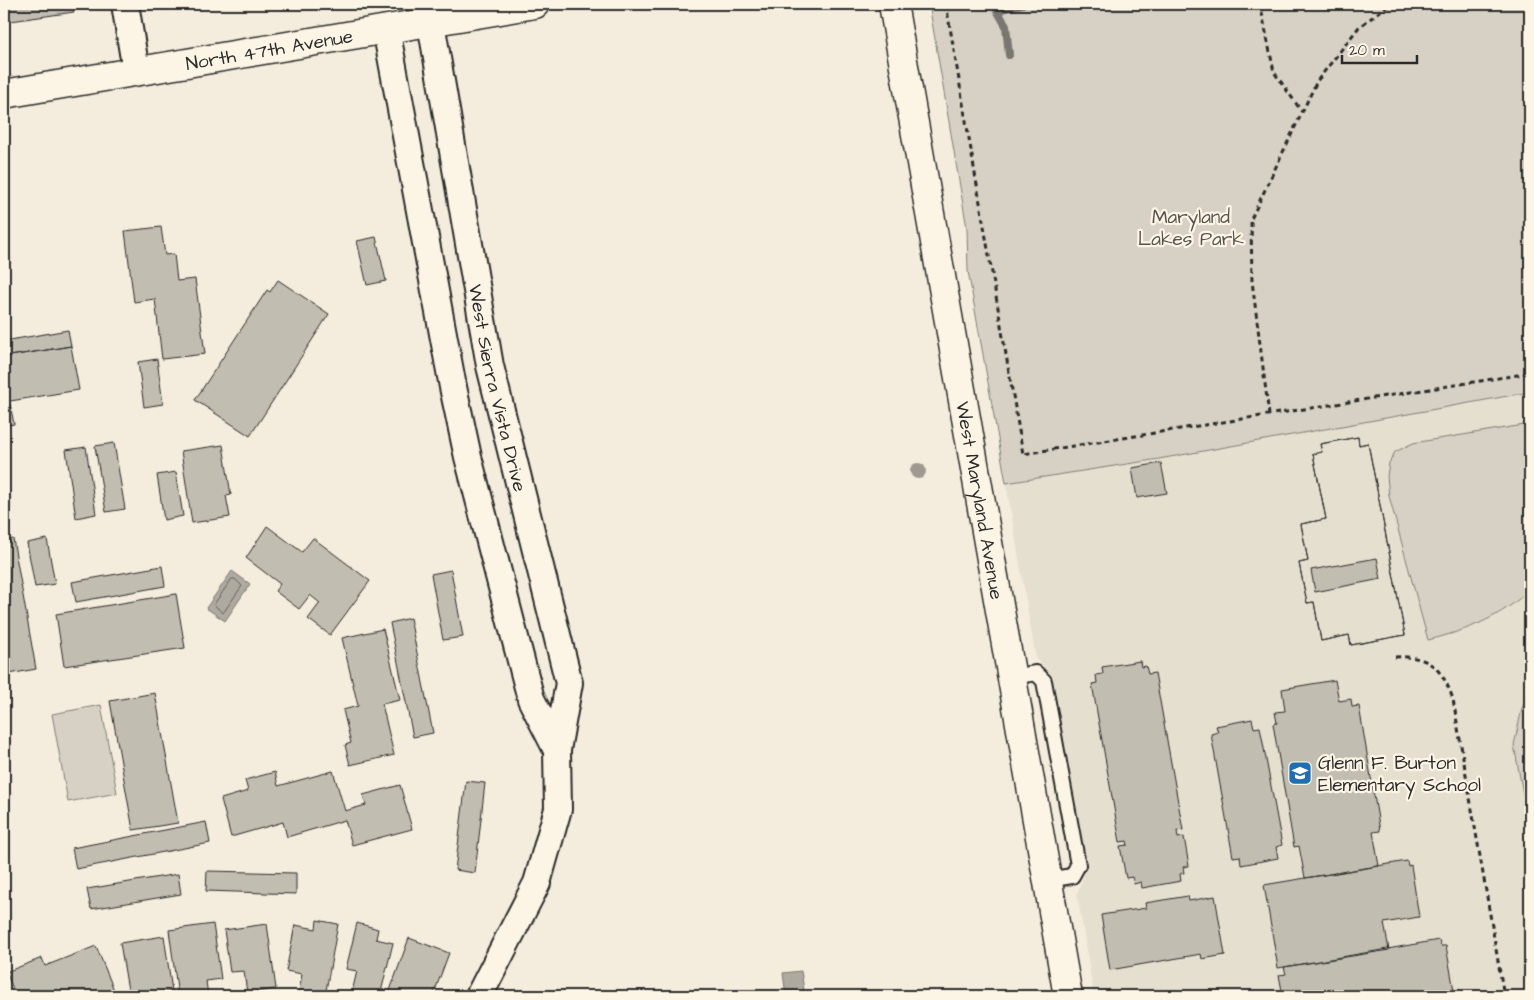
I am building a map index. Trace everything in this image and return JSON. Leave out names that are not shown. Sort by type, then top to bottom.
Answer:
[{"type":"street","points":[[125,4],[136,71]]},
{"type":"street","name":"North 47th Avenue","points":[[4,94],[535,4]]},
{"type":"street","name":"West Maryland Avenue","points":[[894,4],[1068,996]]},
{"type":"street","name":"West Sierra Vista Drive","points":[[431,23],[490,366],[569,683],[557,750],[558,809],[537,883],[479,996]]},
{"type":"street","name":"West Sierra Vista Drive","points":[[386,30],[453,387],[470,466],[531,699],[557,750]]},
{"type":"path","points":[[946,4],[1023,454],[1530,373]]},
{"type":"path","points":[[1257,4],[1262,13],[1274,72],[1302,112]]},
{"type":"path","points":[[1269,414],[1252,282],[1251,219],[1317,81],[1359,27],[1390,4]]},
{"type":"path","points":[[1395,657],[1413,656],[1432,665],[1442,673],[1450,692],[1504,996]]},
{"type":"shaded area","name":"Glenn F. Burton Elementary School","points":[[1530,392],[1530,996],[1094,996],[1077,894],[1086,869],[1052,676],[1036,659],[1006,483],[1159,459]]},
{"type":"green space","name":"Maryland Lakes Park","points":[[929,4],[1530,4],[1530,392],[1159,459],[1006,483],[968,271],[967,228]]},
{"type":"green space","points":[[1530,424],[1530,589],[1508,608],[1483,622],[1428,640],[1389,496],[1387,476],[1389,463],[1395,452],[1413,443]]},
{"type":"green space","points":[[1530,694],[1530,832],[1514,745],[1522,708]]},
{"type":"green space","points":[[101,705],[117,793],[68,802],[52,714]]},
{"type":"water","points":[[232,571],[250,584],[225,621],[206,608]]},
{"type":"water","points":[[801,971],[805,996],[786,996],[783,973]]},
{"type":"building","points":[[4,4],[73,4],[74,12],[4,22]]},
{"type":"building","points":[[161,227],[165,255],[174,254],[177,281],[195,279],[205,354],[162,359],[155,299],[134,302],[125,231]]},
{"type":"building","points":[[376,237],[386,281],[367,285],[357,241]]},
{"type":"building","points":[[278,280],[329,314],[250,436],[195,400],[267,290],[270,292]]},
{"type":"building","points":[[68,330],[71,346],[4,357],[4,341]]},
{"type":"building","points":[[71,346],[79,390],[4,402],[4,357]]},
{"type":"building","points":[[157,359],[163,404],[144,407],[138,362]]},
{"type":"building","points":[[10,404],[14,424],[4,426],[4,405]]},
{"type":"building","points":[[1358,437],[1359,445],[1368,443],[1405,635],[1351,645],[1349,635],[1321,641],[1314,602],[1307,603],[1299,563],[1308,561],[1301,524],[1326,519],[1313,454],[1322,452],[1320,444]],"holes":[[[1377,558],[1381,579],[1315,592],[1311,570]]]},
{"type":"building","points":[[1358,437],[1359,445],[1368,443],[1405,635],[1351,645],[1349,635],[1321,641],[1314,602],[1307,603],[1299,563],[1308,561],[1301,524],[1326,519],[1313,454],[1322,452],[1320,444]]},
{"type":"building","points":[[114,443],[125,509],[106,512],[95,446]]},
{"type":"building","points":[[223,445],[231,495],[226,496],[230,517],[192,523],[181,451]]},
{"type":"building","points":[[86,447],[96,514],[76,518],[66,450]]},
{"type":"building","points":[[1161,463],[1167,493],[1137,498],[1132,468]]},
{"type":"building","points":[[176,472],[183,516],[164,520],[157,475]]},
{"type":"building","points":[[4,491],[8,517],[4,518]]},
{"type":"building","points":[[267,526],[302,552],[313,538],[370,581],[330,635],[308,619],[320,603],[310,595],[299,609],[275,591],[280,584],[246,558]]},
{"type":"building","points":[[13,539],[36,669],[4,675],[4,541]]},
{"type":"building","points":[[47,539],[55,584],[35,587],[27,543]]},
{"type":"building","points":[[162,566],[165,586],[76,602],[72,582]]},
{"type":"building","points":[[451,570],[463,637],[443,640],[431,574]]},
{"type":"building","points":[[176,594],[185,648],[64,666],[56,614]]},
{"type":"building","points":[[410,618],[433,733],[413,737],[390,623]]},
{"type":"building","points":[[383,629],[400,700],[382,704],[394,755],[350,765],[345,745],[351,743],[343,710],[358,706],[342,638]]},
{"type":"building","points":[[1140,661],[1141,667],[1146,666],[1148,674],[1155,673],[1183,830],[1177,831],[1178,838],[1184,837],[1189,866],[1183,867],[1184,873],[1180,874],[1181,881],[1142,888],[1141,882],[1134,884],[1132,877],[1126,878],[1120,846],[1128,845],[1127,841],[1120,842],[1092,684],[1097,683],[1096,675],[1103,674],[1102,667]]},
{"type":"building","points":[[1335,680],[1339,701],[1351,699],[1352,707],[1359,706],[1380,831],[1373,832],[1379,866],[1305,878],[1299,846],[1294,847],[1273,724],[1277,723],[1275,712],[1285,711],[1282,689]]},
{"type":"building","points":[[155,693],[178,823],[133,830],[110,701]]},
{"type":"building","points":[[1252,719],[1254,728],[1260,727],[1282,845],[1276,847],[1278,858],[1241,865],[1240,856],[1233,857],[1211,734],[1218,732],[1216,726]]},
{"type":"building","points":[[333,771],[345,811],[366,805],[363,795],[400,785],[412,829],[352,845],[345,820],[287,837],[283,822],[231,837],[221,799],[248,791],[245,780],[275,772],[278,786]]},
{"type":"building","points":[[466,781],[485,783],[475,873],[455,870]]},
{"type":"building","points":[[206,822],[210,843],[76,869],[72,848]]},
{"type":"building","points":[[1407,861],[1408,866],[1411,865],[1419,917],[1384,923],[1389,950],[1278,968],[1264,885]]},
{"type":"building","points":[[207,871],[296,873],[296,894],[206,891]]},
{"type":"building","points":[[178,874],[181,894],[91,909],[87,889]]},
{"type":"building","points":[[1188,896],[1189,901],[1215,896],[1225,955],[1202,959],[1201,954],[1110,970],[1101,915],[1146,908],[1145,903]]},
{"type":"building","points":[[317,920],[338,924],[325,996],[299,991],[302,974],[286,971],[295,925],[316,929]]},
{"type":"building","points":[[357,923],[378,929],[376,939],[393,943],[380,996],[351,996],[357,971],[346,969]]},
{"type":"building","points":[[213,924],[221,979],[206,981],[208,996],[178,996],[169,930]]},
{"type":"building","points":[[267,924],[276,989],[247,993],[244,971],[230,972],[224,930]]},
{"type":"building","points":[[164,936],[172,991],[156,996],[129,996],[120,943]]},
{"type":"building","points":[[409,938],[449,953],[433,996],[388,996]]},
{"type":"building","points":[[1439,940],[1441,946],[1446,946],[1455,996],[1283,996],[1279,975],[1286,974],[1284,967]]},
{"type":"building","points":[[96,946],[116,995],[16,996],[6,972],[42,958],[45,966]]},
{"type":"waterway","points":[[1009,55],[1006,26],[997,10],[1022,4]]},
{"type":"place","name":"Glenn F. Burton Elementary School","points":[[1300,773]]}]
